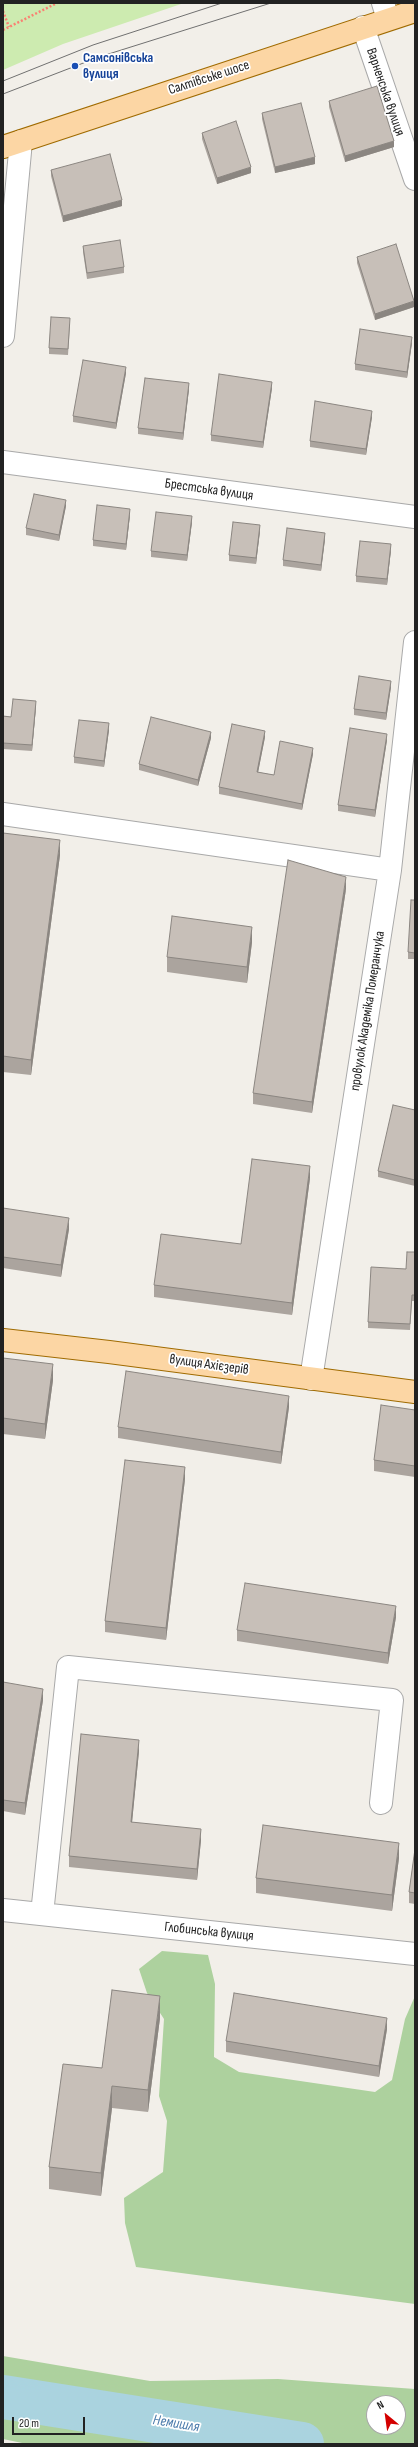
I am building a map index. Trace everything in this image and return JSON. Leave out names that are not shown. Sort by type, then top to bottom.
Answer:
[{"type":"main road","name":"Салтівське шосе","points":[[12,144],[363,27],[386,11],[415,11]]},
{"type":"main road","name":"вулиця Ахієзерів","points":[[3,1340],[109,1352],[415,1392]]},
{"type":"street","name":"Варненська вулиця","points":[[363,27],[415,179]]},
{"type":"street","points":[[3,336],[12,144]]},
{"type":"street","name":"Брестська вулиця","points":[[3,462],[415,517]]},
{"type":"street","name":"провулок Академіка Померанчука","points":[[311,1379],[390,870],[415,642]]},
{"type":"street","points":[[3,814],[390,870]]},
{"type":"street","points":[[42,1914],[68,1667],[392,1700],[381,1803]]},
{"type":"street","name":"Глобинська вулиця","points":[[3,1910],[415,1954]]},
{"type":"path","points":[[3,30],[57,3]]},
{"type":"path","points":[[3,11],[9,27]]},
{"type":"green space","points":[[3,3],[184,3],[63,44],[3,70]]},
{"type":"green space","points":[[162,1951],[208,1955],[215,1984],[214,2057],[239,2072],[375,2092],[392,2080],[405,2019],[415,1996],[415,2304],[136,2267],[125,2223],[124,2198],[163,2172],[167,2121],[159,2096],[164,2019],[147,1993],[139,1969]]},
{"type":"green space","points":[[3,2356],[150,2381],[278,2379],[415,2389],[415,2444],[27,2444],[3,2439]]},
{"type":"building","points":[[377,86],[394,141],[345,156],[329,101]]},
{"type":"building","points":[[301,103],[315,157],[275,167],[262,113]]},
{"type":"building","points":[[236,121],[251,167],[217,178],[202,133]]},
{"type":"building","points":[[110,154],[122,200],[63,216],[51,170]]},
{"type":"building","points":[[120,240],[124,267],[87,273],[83,246]]},
{"type":"building","points":[[396,244],[414,301],[375,314],[357,257]]},
{"type":"building","points":[[51,317],[70,318],[68,349],[49,348]]},
{"type":"building","points":[[360,329],[412,337],[407,372],[355,364]]},
{"type":"building","points":[[83,360],[126,367],[116,423],[73,416]]},
{"type":"building","points":[[219,374],[272,382],[263,442],[211,435]]},
{"type":"building","points":[[145,378],[189,383],[183,433],[138,428]]},
{"type":"building","points":[[315,401],[372,411],[366,449],[310,441]]},
{"type":"building","points":[[34,494],[66,500],[59,535],[26,528]]},
{"type":"building","points":[[97,505],[130,509],[126,544],[93,540]]},
{"type":"building","points":[[156,512],[192,516],[187,555],[151,551]]},
{"type":"building","points":[[233,522],[260,525],[256,558],[229,555]]},
{"type":"building","points":[[287,528],[325,533],[321,565],[283,560]]},
{"type":"building","points":[[360,541],[391,544],[387,579],[356,576]]},
{"type":"building","points":[[359,676],[391,681],[386,713],[354,709]]},
{"type":"building","points":[[13,699],[36,701],[32,745],[3,743],[3,716],[11,717]]},
{"type":"building","points":[[151,717],[211,732],[198,780],[139,764]]},
{"type":"building","points":[[79,720],[109,723],[104,761],[74,757]]},
{"type":"building","points":[[232,724],[265,731],[257,772],[274,775],[280,741],[313,748],[302,804],[219,787]]},
{"type":"building","points":[[350,728],[387,734],[375,810],[338,805]]},
{"type":"building","points":[[3,833],[60,840],[31,1060],[3,1056]]},
{"type":"building","points":[[288,860],[346,877],[312,1102],[253,1093]]},
{"type":"building","points":[[411,900],[415,900],[415,953],[408,952]]},
{"type":"building","points":[[172,916],[252,927],[247,967],[167,957]]},
{"type":"building","points":[[393,1105],[415,1110],[415,1180],[378,1171]]},
{"type":"building","points":[[252,1159],[310,1166],[292,1303],[154,1285],[161,1234],[241,1244]]},
{"type":"building","points":[[3,1208],[69,1218],[61,1265],[3,1257]]},
{"type":"building","points":[[407,1252],[415,1252],[415,1295],[412,1295],[410,1324],[368,1322],[371,1267],[406,1269]]},
{"type":"building","points":[[3,1358],[53,1364],[45,1424],[3,1418]]},
{"type":"building","points":[[126,1371],[289,1396],[281,1452],[118,1427]]},
{"type":"building","points":[[381,1405],[415,1410],[415,1466],[374,1460]]},
{"type":"building","points":[[125,1460],[185,1467],[166,1628],[105,1621]]},
{"type":"building","points":[[245,1583],[396,1606],[388,1653],[237,1630]]},
{"type":"building","points":[[3,1682],[43,1689],[25,1803],[3,1800]]},
{"type":"building","points":[[81,1734],[139,1740],[131,1822],[201,1829],[197,1869],[69,1856]]},
{"type":"building","points":[[263,1825],[399,1843],[392,1895],[256,1878]]},
{"type":"building","points":[[415,1849],[415,1893],[409,1892]]},
{"type":"building","points":[[112,1990],[160,1996],[148,2090],[112,2086],[101,2173],[49,2167],[63,2064],[102,2068]]},
{"type":"building","points":[[234,1993],[387,2018],[379,2066],[226,2041]]},
{"type":"waterway","name":"Немишля","points":[[3,2397],[302,2444]]},
{"type":"tram line","points":[[3,81],[93,45],[222,3]]},
{"type":"tram line","points":[[3,94],[99,57],[271,3]]},
{"type":"place","name":"Самсонівська вулиця","points":[[75,66]]}]
